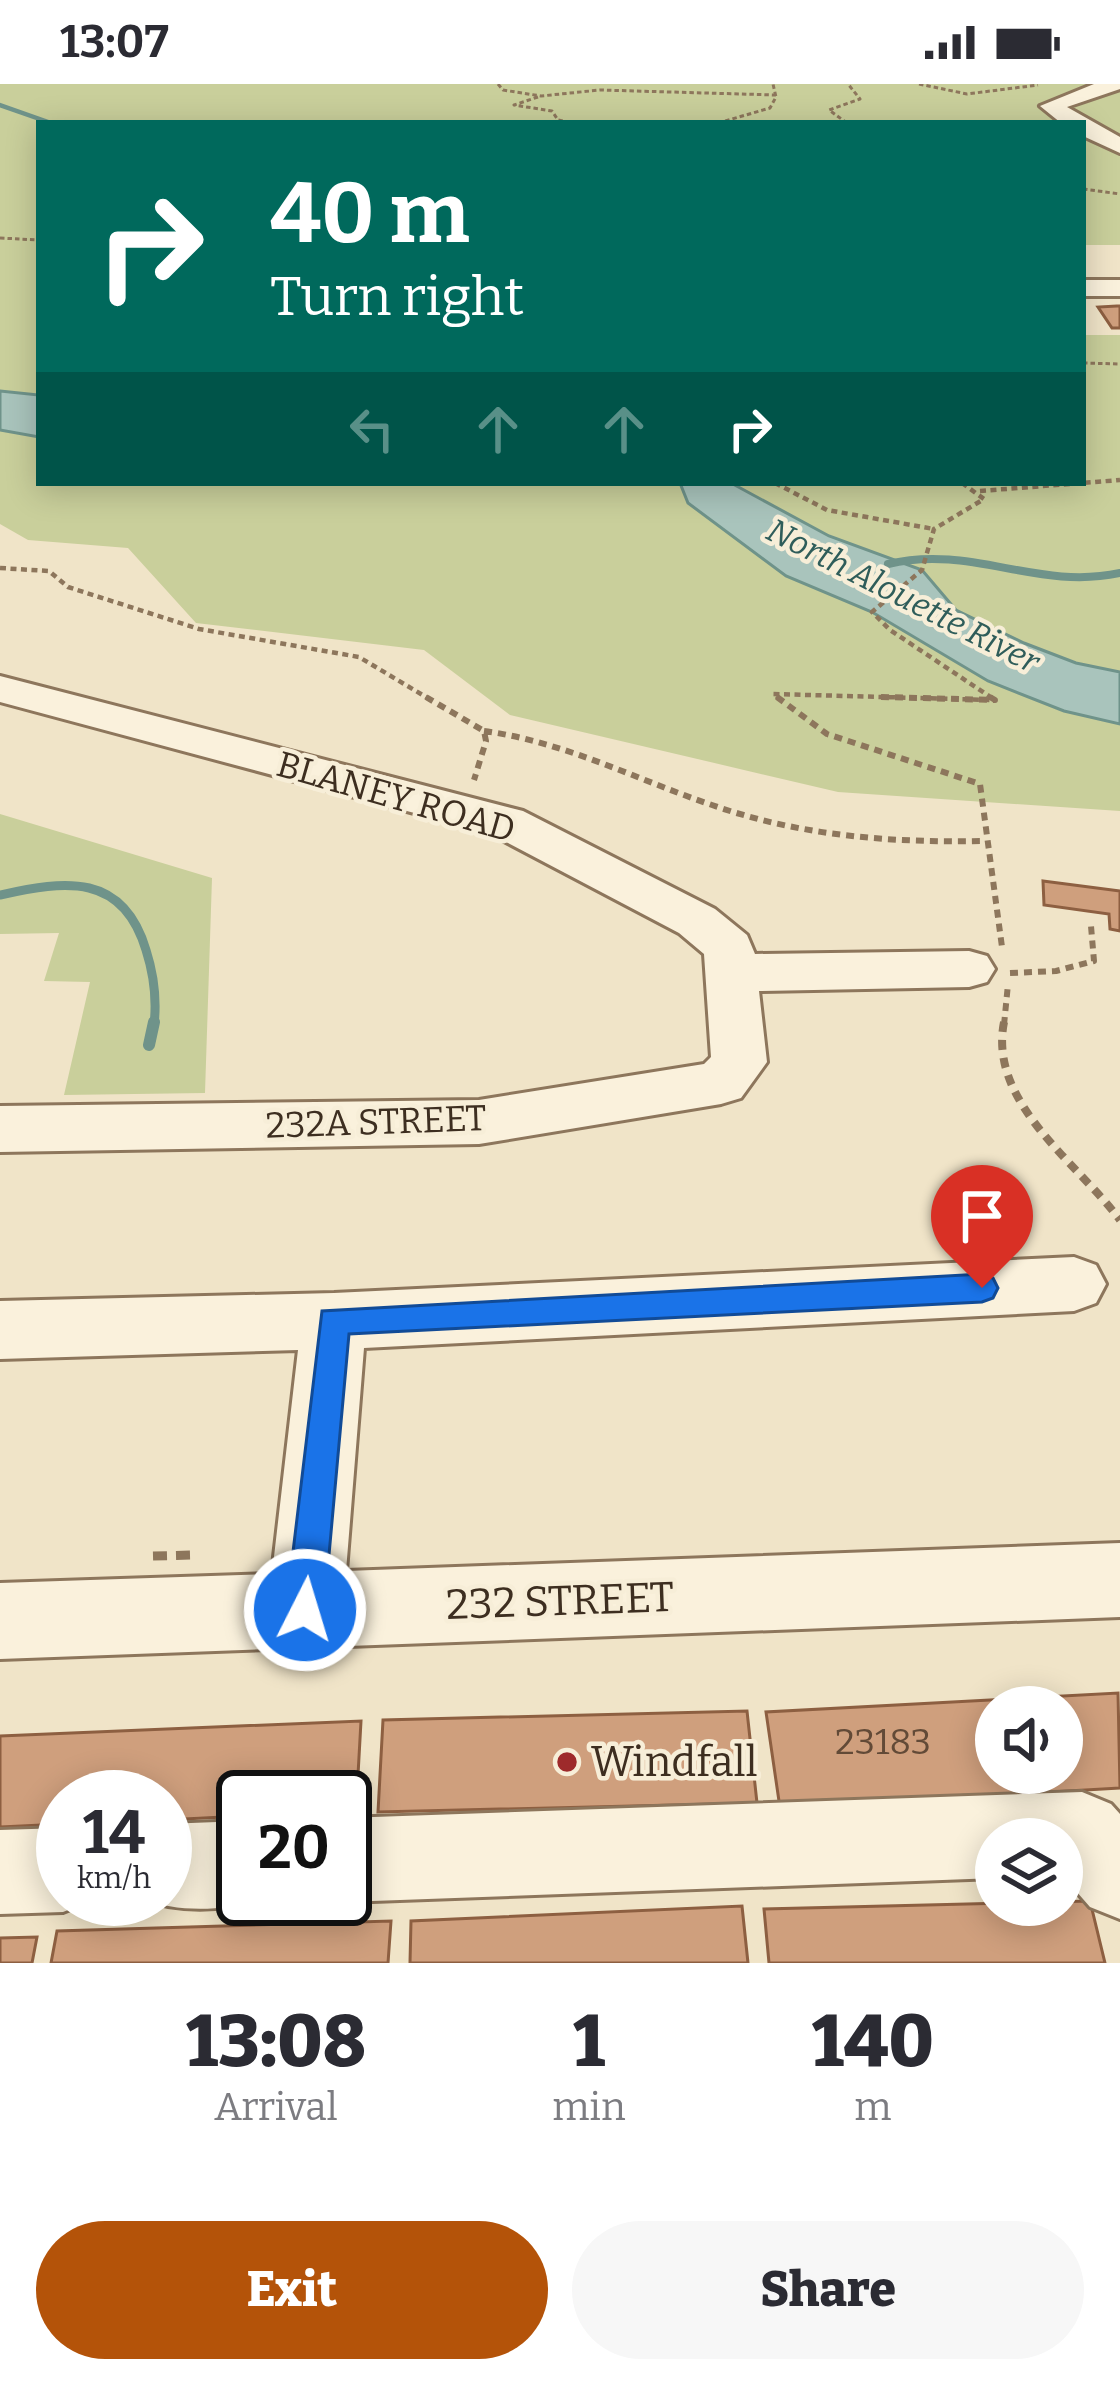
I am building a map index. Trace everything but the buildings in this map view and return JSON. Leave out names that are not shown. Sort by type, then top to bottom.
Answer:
[{"type":"street","points":[[1072,120],[1051,106],[1114,84]]},
{"type":"street","points":[[1086,129],[1120,146]]},
{"type":"street","points":[[1086,288],[1120,288]]},
{"type":"street","name":"BLANEY ROAD","points":[[0,689],[462,794],[697,922],[729,948],[739,1062]]},
{"type":"street","points":[[731,973],[993,964]]},
{"type":"street","name":"232A STREET","points":[[0,1129],[479,1122],[721,1083],[739,1062]]},
{"type":"street","points":[[0,1330],[334,1321],[1074,1284]]},
{"type":"street","points":[[305,1610],[334,1321]]},
{"type":"street","name":"232 STREET","points":[[0,1621],[1120,1580]]},
{"type":"street","points":[[372,1859],[1082,1833],[1120,1876]]},
{"type":"street","points":[[0,1872],[36,1871]]},
{"type":"path","points":[[499,84],[503,90],[541,96]]},
{"type":"path","points":[[728,120],[770,108],[776,94],[773,84]]},
{"type":"path","points":[[843,120],[829,110],[860,99],[848,84]]},
{"type":"path","points":[[919,84],[952,95],[1005,94],[1047,84]]},
{"type":"path","points":[[558,120],[552,111],[514,104],[600,90],[776,94]]},
{"type":"path","points":[[1086,189],[1120,194]]},
{"type":"path","points":[[0,238],[36,240]]},
{"type":"path","points":[[1086,363],[1120,364]]},
{"type":"path","points":[[1086,485],[1120,480]]},
{"type":"path","points":[[782,486],[827,510],[934,529],[976,506],[984,499],[979,491]]},
{"type":"path","points":[[968,486],[979,491],[1078,486]]},
{"type":"path","points":[[934,529],[922,570],[872,611],[890,630],[995,700],[773,694],[827,734],[980,784],[993,964],[1010,994],[1001,1057],[1039,1132],[1089,1177],[1120,1220]]},
{"type":"path","points":[[0,568],[36,567],[68,587],[199,629],[359,657],[484,730],[568,746],[715,807],[831,834],[914,843],[985,842]]},
{"type":"path","points":[[462,794],[486,741],[484,730]]},
{"type":"path","points":[[993,964],[1056,970],[1094,961],[1091,926]]},
{"type":"green space","points":[[0,84],[1120,84],[1120,245],[1086,245],[1086,120],[36,120],[36,395],[0,391]]},
{"type":"green space","points":[[1086,335],[1120,335],[1120,672],[1076,663],[1024,643],[956,610],[922,570],[829,536],[737,486],[1086,486]]},
{"type":"green space","points":[[0,430],[36,436],[36,486],[681,486],[688,503],[786,576],[872,612],[988,681],[1064,711],[1120,724],[1120,811],[838,792],[510,715],[424,650],[196,623],[128,548],[28,540],[0,524]]},
{"type":"green space","points":[[0,814],[212,878],[205,1093],[64,1095],[90,982],[44,981],[59,933],[0,934]]},
{"type":"water","points":[[0,391],[36,395],[36,436],[0,430]]},
{"type":"water","name":"North Alouette River","points":[[681,486],[737,486],[829,536],[922,570],[956,610],[1076,663],[1120,672],[1120,724],[1064,711],[988,681],[872,612],[786,576],[688,503]]},
{"type":"waterway","points":[[0,105],[42,120]]},
{"type":"waterway","name":"North Alouette River","points":[[888,564],[948,560],[1061,576],[1120,573]]},
{"type":"waterway","points":[[0,895],[69,886],[89,888],[123,907],[149,959],[154,1025]]},
{"type":"waterway","points":[[149,1045],[154,1022]]},
{"type":"place","name":"Windfall","points":[[567,1762]]},
{"type":"route","points":[[305,1610],[334,1321],[982,1288]]}]
